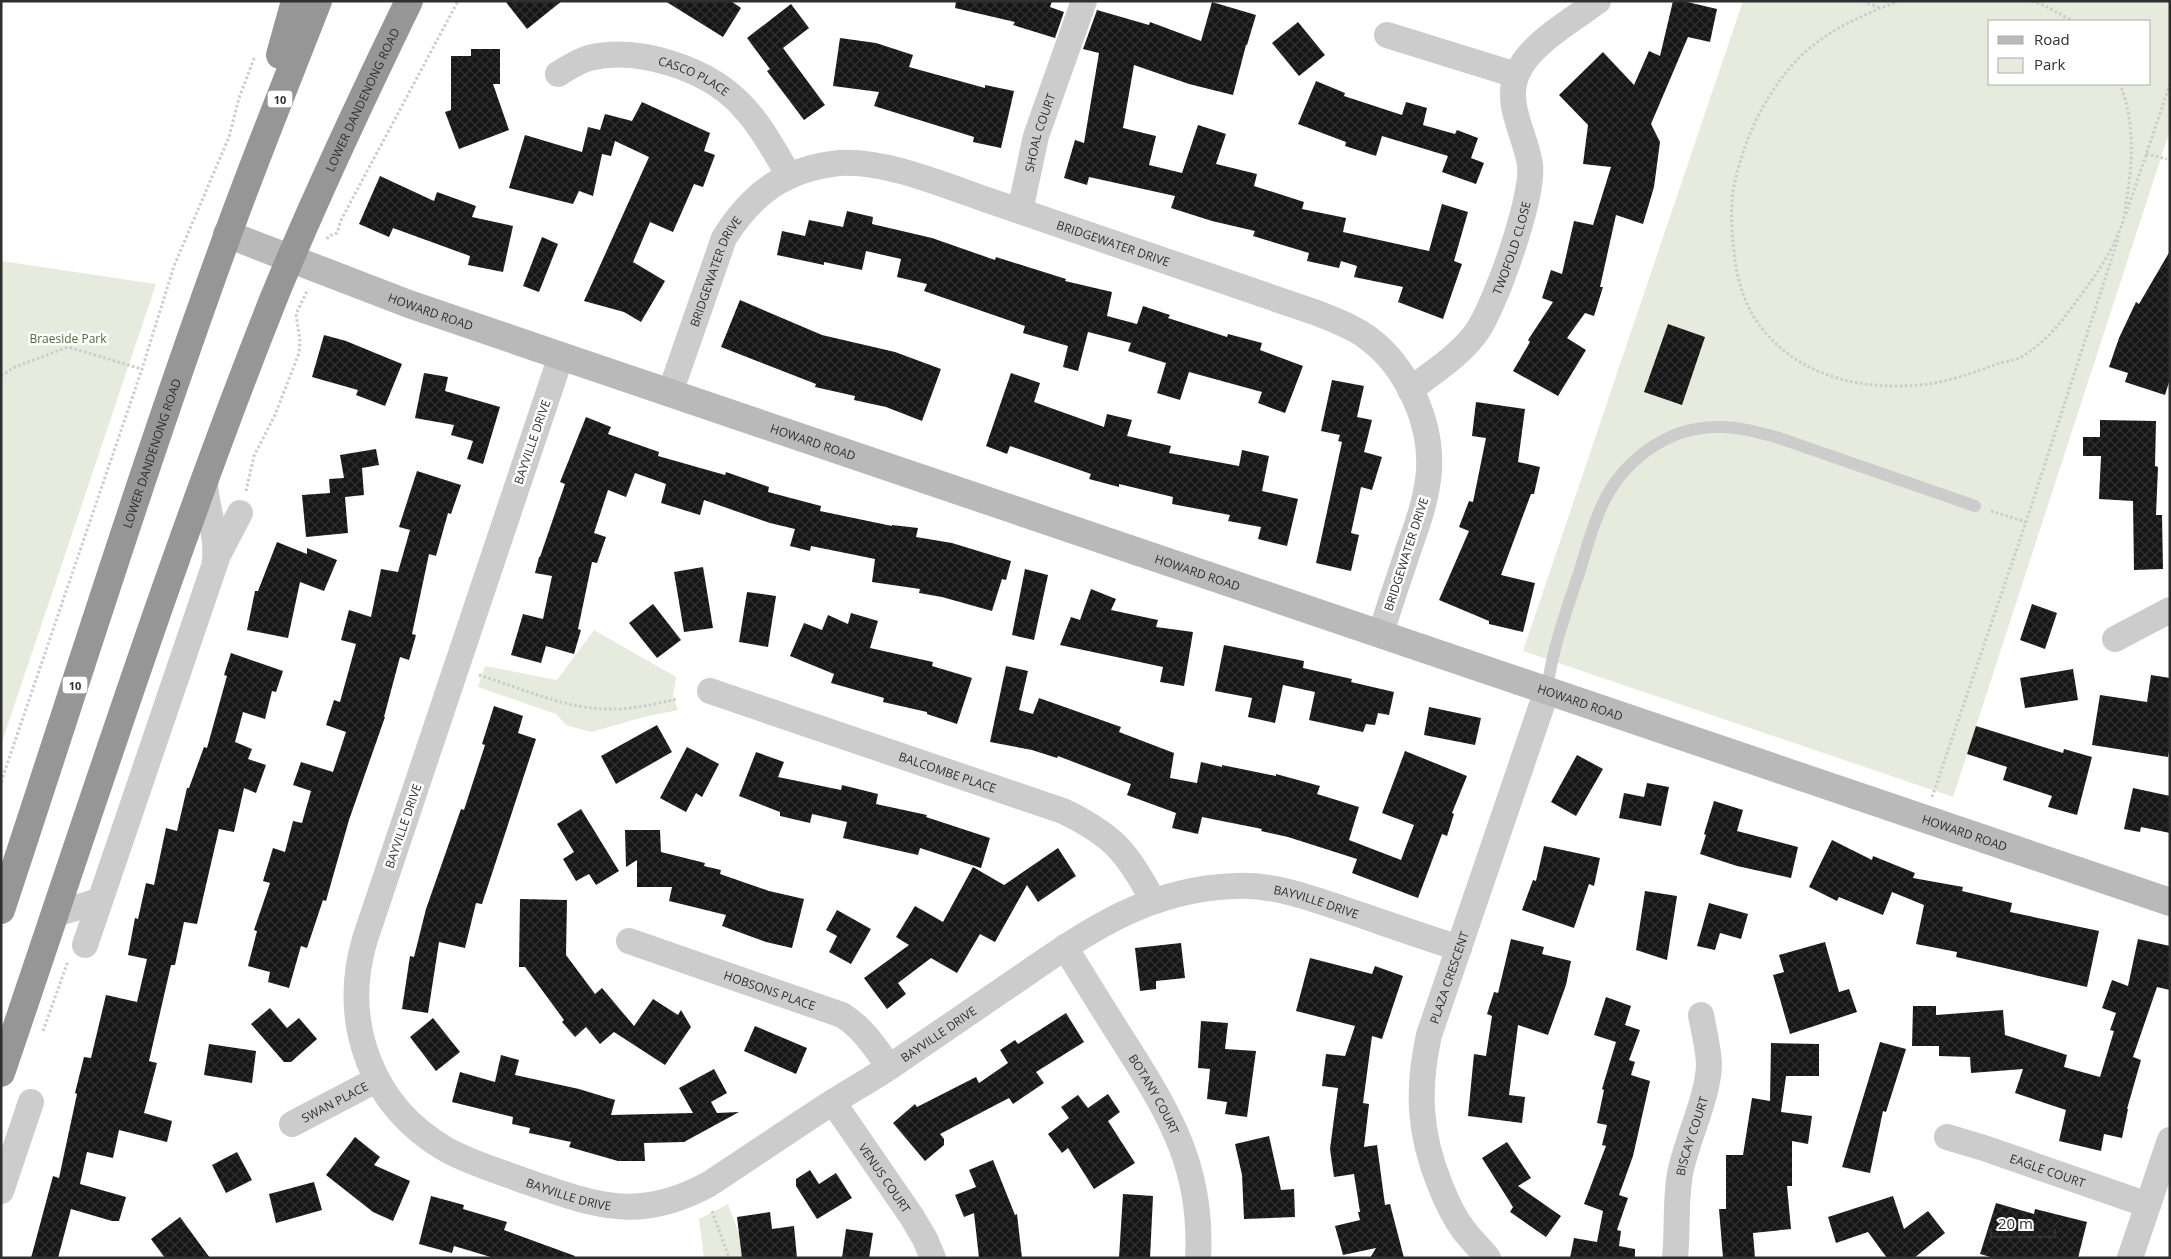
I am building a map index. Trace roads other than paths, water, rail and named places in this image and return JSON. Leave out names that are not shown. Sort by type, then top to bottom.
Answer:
[{"type":"highway","points":[[241,196],[295,1]]},
{"type":"highway","name":"LOWER DANDENONG ROAD","points":[[1,910],[149,460],[241,196],[318,1]]},
{"type":"highway","name":"LOWER DANDENONG ROAD","points":[[1,1073],[108,753],[205,477],[290,260],[330,166],[409,1]]},
{"type":"main road","name":"HOWARD ROAD","points":[[228,234],[290,260],[410,304],[2170,902]]},
{"type":"street","name":"SHOAL COURT","points":[[1020,211],[1036,136],[1084,1]]},
{"type":"street","name":"TWOFOLD CLOSE","points":[[1410,390],[1460,352],[1485,319],[1498,288],[1525,208],[1530,190],[1531,170],[1528,152],[1512,101],[1516,75],[1530,53],[1598,1]]},
{"type":"street","points":[[1387,35],[1516,75]]},
{"type":"street","name":"CASCO PLACE","points":[[558,74],[588,58],[606,56],[644,58],[670,63],[689,70],[726,90],[745,108],[758,125],[789,175]]},
{"type":"street","name":"BRIDGEWATER DRIVE","points":[[670,393],[724,238],[752,200],[768,187],[789,175],[814,167],[839,163],[865,163],[888,168],[1020,211],[1317,313],[1350,327],[1368,338],[1381,350],[1410,390],[1423,418],[1429,470],[1420,516],[1380,634]]},
{"type":"street","name":"BAYVILLE DRIVE","points":[[562,356],[360,956],[356,1000],[358,1025],[366,1056],[376,1080],[407,1119],[428,1137],[464,1158],[584,1201],[626,1208],[648,1206],[691,1194],[889,1067],[1064,947],[1123,913],[1153,900],[1203,889],[1236,886],[1263,887],[1314,899],[1459,948]]},
{"type":"street","name":"LOWER DANDENONG ROAD","points":[[205,477],[206,498],[216,538],[215,563]]},
{"type":"street","name":"LOWER DANDENONG ROAD","points":[[77,952],[100,901],[215,563],[223,543],[240,513]]},
{"type":"street","points":[[2115,639],[2170,610]]},
{"type":"street","name":"PLAZA CRESCENT","points":[[1488,1258],[1462,1229],[1447,1203],[1434,1170],[1425,1140],[1421,1113],[1421,1086],[1429,1035],[1546,690]]},
{"type":"street","name":"BALCOMBE PLACE","points":[[710,691],[1063,811],[1093,826],[1121,849],[1135,867],[1153,900]]},
{"type":"street","points":[[55,914],[100,901]]},
{"type":"street","name":"HOBSONS PLACE","points":[[629,941],[842,1015],[864,1032],[889,1067]]},
{"type":"street","name":"BOTANY COURT","points":[[1064,947],[1159,1097],[1179,1139],[1189,1166],[1194,1190],[1198,1221],[1198,1258]]},
{"type":"street","name":"BISCAY COURT","points":[[1675,1258],[1678,1183],[1685,1151],[1707,1082],[1709,1065],[1707,1044],[1700,1015]]},
{"type":"street","name":"SWAN PLACE","points":[[292,1124],[376,1080]]},
{"type":"street","points":[[1,1192],[9,1145],[31,1102]]},
{"type":"street","name":"VENUS COURT","points":[[833,1102],[912,1217],[925,1239],[933,1258]]},
{"type":"street","name":"EAGLE COURT","points":[[1946,1137],[1984,1148],[2148,1205]]},
{"type":"street","points":[[2130,1258],[2170,1140]]},
{"type":"lane","points":[[1546,690],[1551,658],[1598,514],[1623,472],[1641,454],[1680,433],[1719,427],[1745,429],[1776,437],[1975,506]]},
{"type":"park label","name":"Braeside Park","points":[[68,338]]}]
